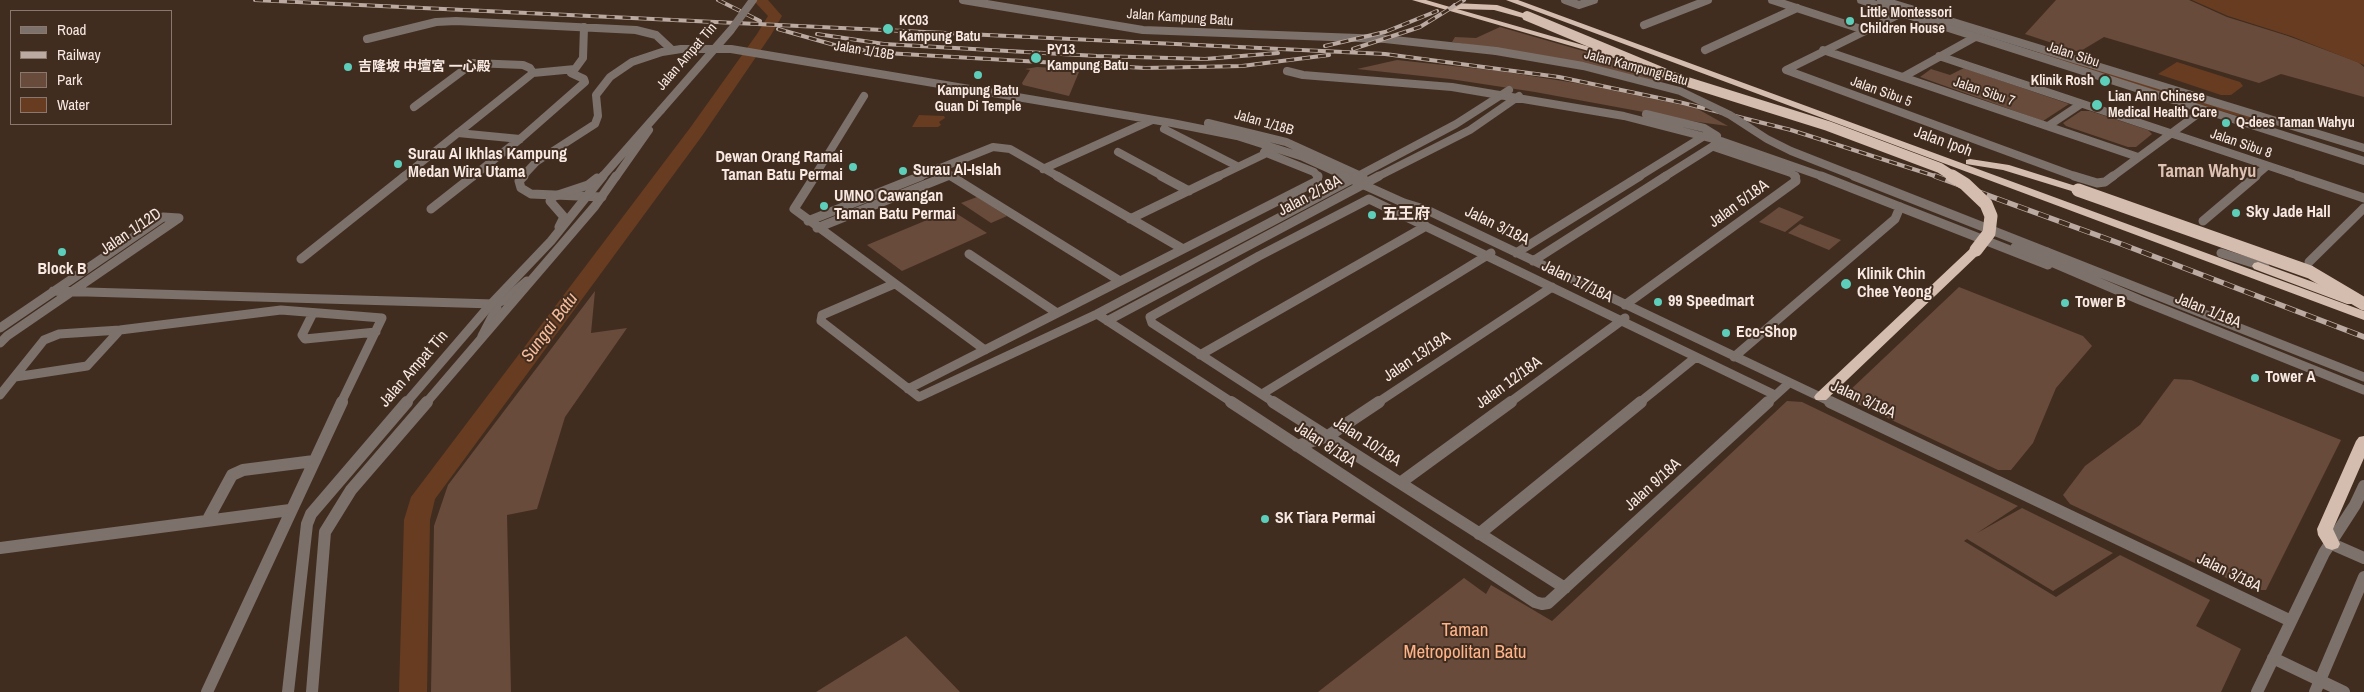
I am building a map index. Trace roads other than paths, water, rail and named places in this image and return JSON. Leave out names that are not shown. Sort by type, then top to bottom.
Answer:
[{"type":"highway","points":[[1416,0],[1442,6],[1482,6],[1527,16]]},
{"type":"highway","points":[[1425,2],[1448,3],[1465,0]]},
{"type":"highway","points":[[1496,0],[1527,16],[1681,80],[1828,126],[1940,168],[1965,184],[1986,204],[1991,216],[1990,233],[1976,250],[1820,397]]},
{"type":"highway","name":"Jalan Ipoh","points":[[1510,0],[2364,316]]},
{"type":"highway","name":"Jalan Ipoh","points":[[1532,0],[1970,162],[2364,303]]},
{"type":"highway","points":[[1425,2],[1822,114]]},
{"type":"highway","points":[[1970,162],[2005,167],[2078,190],[2310,272],[2364,303]]},
{"type":"highway","points":[[2332,544],[2327,538],[2325,529],[2364,441]]},
{"type":"street","name":"Jalan Ampat Tin","points":[[288,692],[307,524],[311,514],[491,304],[542,250],[586,199],[616,160],[732,30],[753,0]]},
{"type":"street","name":"Jalan Kampung Batu","points":[[963,0],[1143,30],[1388,44],[1495,54],[1573,69],[1660,90],[1720,116],[1763,144],[1799,160],[2045,255]]},
{"type":"street","points":[[978,0],[986,4]]},
{"type":"street","points":[[1565,0],[1579,5],[1594,0]]},
{"type":"street","points":[[1644,25],[1708,0]]},
{"type":"street","points":[[1772,0],[1864,30]]},
{"type":"street","name":"Jalan Sibu","points":[[1861,0],[2364,161]]},
{"type":"street","name":"Jalan Sibu","points":[[1882,0],[2364,148]]},
{"type":"street","name":"Jalan Sibu","points":[[1900,0],[2043,48]]},
{"type":"street","points":[[1705,50],[1797,8]]},
{"type":"street","name":"Jalan Sibu 5","points":[[1910,9],[1823,50],[1786,70],[2084,180],[2097,183],[2105,182],[2138,157]]},
{"type":"street","name":"Jalan Ampat Tin","points":[[367,39],[445,21],[584,27],[645,32],[660,38],[671,48]]},
{"type":"street","points":[[301,260],[533,73],[575,69],[583,58],[584,27]]},
{"type":"street","points":[[1903,77],[1977,36]]},
{"type":"street","name":"Jalan 1/18B","points":[[600,199],[521,196],[512,186],[514,179],[531,161],[590,124],[592,116],[591,95],[599,82],[631,60],[671,48],[732,48],[1164,116],[1267,136],[1327,159],[1355,176]]},
{"type":"street","name":"Jalan Sibu 7","points":[[1823,50],[2138,157]]},
{"type":"street","name":"Jalan Sibu 8","points":[[1939,56],[2364,198]]},
{"type":"street","name":"Jalan 1/18B","points":[[816,60],[1205,129],[1263,148],[1281,150],[1355,176]]},
{"type":"street","points":[[414,107],[473,63],[523,66],[530,68],[533,73]]},
{"type":"street","points":[[1333,75],[1303,75],[1287,71],[1333,75],[1505,92],[1629,110],[1704,128],[1718,136],[1717,144]]},
{"type":"street","points":[[432,209],[520,139],[585,82],[584,78],[571,72]]},
{"type":"street","name":"Jalan 2/18A","points":[[1263,148],[1314,172],[1318,176],[1317,180],[908,389],[917,396],[922,397],[1097,314],[1456,124],[1505,92]]},
{"type":"street","points":[[1521,94],[1624,116],[1704,136],[1717,144],[1788,163],[2140,300]]},
{"type":"street","name":"Jalan 2/18A","points":[[1107,321],[1367,182],[1470,130],[1521,94]]},
{"type":"street","points":[[864,96],[794,209],[817,228],[985,350]]},
{"type":"street","points":[[2048,126],[2081,104]]},
{"type":"street","name":"Jalan Ampat Tin","points":[[312,692],[325,532],[331,520],[351,490],[478,344],[600,199],[640,145],[660,110]]},
{"type":"street","points":[[2138,157],[2203,110]]},
{"type":"street","points":[[1043,169],[1164,116]]},
{"type":"street","points":[[1164,129],[1237,166]]},
{"type":"street","points":[[458,133],[520,139]]},
{"type":"street","points":[[1516,253],[1704,136]]},
{"type":"street","points":[[1533,261],[1717,144]]},
{"type":"street","name":"Jalan 5/18A","points":[[1625,305],[1796,180],[1796,177],[1791,173],[1717,144]]},
{"type":"street","points":[[808,221],[993,147],[1010,149],[1183,249]]},
{"type":"street","points":[[1130,219],[1237,166],[1263,148]]},
{"type":"street","points":[[1118,152],[1189,191]]},
{"type":"street","points":[[542,250],[563,220],[552,198],[588,185],[616,160]]},
{"type":"street","points":[[2203,221],[2267,166]]},
{"type":"street","points":[[938,168],[1120,281]]},
{"type":"street","points":[[817,228],[948,175]]},
{"type":"street","name":"Jalan 3/18A","points":[[1355,176],[1404,203],[1421,208],[1502,246],[2292,621]]},
{"type":"street","points":[[1617,190],[1633,197]]},
{"type":"street","name":"Jalan 17/18A","points":[[1152,323],[1150,320],[1153,314],[1364,200],[1373,200],[1775,396]]},
{"type":"street","points":[[1734,357],[1895,219],[1900,207]]},
{"type":"street","points":[[2309,262],[2364,208]]},
{"type":"street","name":"Jalan 1/12D","points":[[0,328],[163,217],[179,218],[0,343]]},
{"type":"street","points":[[1200,355],[1426,226]]},
{"type":"street","points":[[1262,394],[1502,246]]},
{"type":"street","points":[[969,254],[1057,313]]},
{"type":"street","name":"Jalan 1/18A","points":[[2045,255],[2140,300],[2364,390]]},
{"type":"street","name":"Jalan 1/18A","points":[[2045,255],[2364,377]]},
{"type":"street","points":[[54,291],[491,304],[505,300],[539,271]]},
{"type":"street","points":[[894,284],[820,318],[908,389]]},
{"type":"street","name":"Jalan 13/18A","points":[[1297,446],[1328,436],[1552,287]]},
{"type":"street","points":[[478,344],[496,310],[496,306],[491,304]]},
{"type":"street","points":[[0,395],[44,340],[52,336],[120,330],[280,310],[382,318],[290,510],[208,692]]},
{"type":"street","name":"Jalan 12/18A","points":[[1400,483],[1637,310]]},
{"type":"street","points":[[313,313],[302,335],[305,339],[376,332]]},
{"type":"street","name":"Jalan 8/18A","points":[[1097,314],[1535,602]]},
{"type":"street","name":"Jalan 10/18A","points":[[1152,323],[1564,588]]},
{"type":"street","points":[[15,376],[87,366],[120,330]]},
{"type":"street","points":[[1479,534],[1696,357]]},
{"type":"street","name":"Jalan 9/18A","points":[[1535,602],[1548,603],[1789,383]]},
{"type":"street","points":[[207,521],[232,475],[243,470],[314,461]]},
{"type":"street","points":[[2257,692],[2324,554],[2332,544],[2364,486]]},
{"type":"street","points":[[0,548],[290,510]]},
{"type":"street","points":[[2332,544],[2364,558]]},
{"type":"street","points":[[2318,686],[2364,577]]},
{"type":"street","points":[[2274,658],[2318,686],[2344,692]]},
{"type":"water","points":[[2192,0],[2364,0],[2364,65],[2291,36],[2228,16]]},
{"type":"water","points":[[2177,62],[2240,82],[2243,86],[2231,95],[2221,95],[2158,74]]},
{"type":"water","points":[[919,115],[944,116],[945,118],[939,122],[941,125],[938,127],[912,127]]},
{"type":"waterway","name":"Sungai Batu","points":[[413,692],[417,520],[423,497],[696,132],[764,35],[775,16],[760,0]]},
{"type":"waterway","points":[[2041,53],[2258,121]]},
{"type":"railway","points":[[255,0],[1385,54],[1559,77],[1683,103],[1791,130],[1936,176]]},
{"type":"railway","points":[[718,0],[760,21]]},
{"type":"railway","points":[[1353,49],[1420,27],[1464,0]]},
{"type":"railway","points":[[1325,46],[1385,32],[1437,11]]},
{"type":"railway","points":[[778,29],[845,48],[885,53],[1145,68],[1242,66],[1329,55]]},
{"type":"railway","points":[[817,34],[884,44],[1097,56],[1205,59],[1278,53]]},
{"type":"railway","points":[[1936,176],[2124,245],[2364,337]]},
{"type":"place","name":"Little Montessori Children House","points":[[1850,21]]},
{"type":"place","name":"KC03 Kampung Batu","points":[[888,29]]},
{"type":"place","name":"PY13 Kampung Batu","points":[[1036,58]]},
{"type":"place","name":"吉隆坡 中壇宮 一心殿","points":[[348,67]]},
{"type":"place","name":"Kampung Batu Guan Di Temple","points":[[978,75]]},
{"type":"place","name":"Klinik Rosh","points":[[2105,81]]},
{"type":"place","name":"Lian Ann Chinese Medical Health Care","points":[[2097,105]]},
{"type":"place","name":"Q-dees Taman Wahyu","points":[[2226,123]]},
{"type":"place","name":"Surau Al Ikhlas Kampung Medan Wira Utama","points":[[398,164]]},
{"type":"place","name":"Dewan Orang Ramai Taman Batu Permai","points":[[853,167]]},
{"type":"place","name":"Surau Al-Islah","points":[[903,171]]},
{"type":"place","name":"UMNO Cawangan Taman Batu Permai","points":[[824,206]]},
{"type":"place","name":"Sky Jade Hall","points":[[2236,213]]},
{"type":"place","name":"五王府","points":[[1372,215]]},
{"type":"place","name":"Block B","points":[[62,252]]},
{"type":"place","name":"Klinik Chin Chee Yeong","points":[[1846,284]]},
{"type":"place","name":"99 Speedmart","points":[[1658,302]]},
{"type":"place","name":"Tower B","points":[[2065,303]]},
{"type":"place","name":"Eco-Shop","points":[[1726,333]]},
{"type":"place","name":"Tower A","points":[[2255,378]]},
{"type":"place","name":"SK Tiara Permai","points":[[1265,519]]},
{"type":"district","name":"Taman Wahyu","points":[[2207,172]]},
{"type":"park label","name":"Taman Metropolitan Batu","points":[[1465,642]]}]
